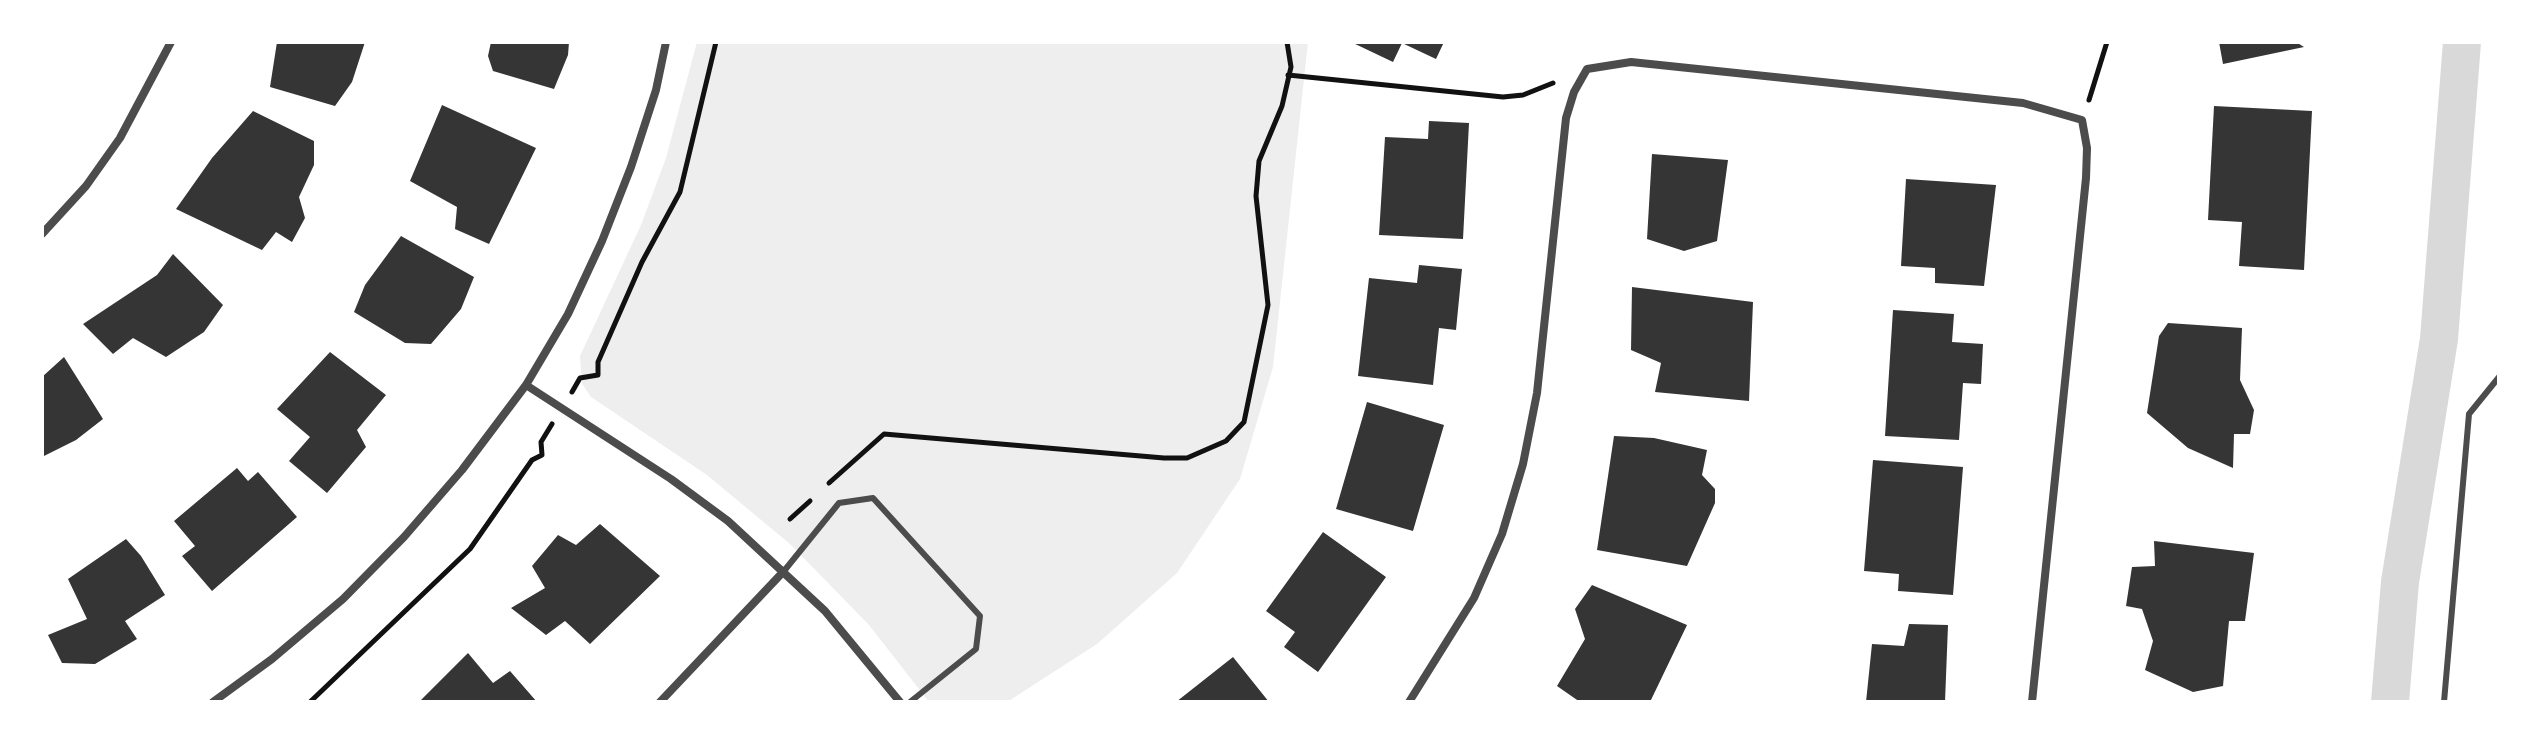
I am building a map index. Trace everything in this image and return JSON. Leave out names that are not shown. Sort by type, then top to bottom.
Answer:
[{"type":"street","points":[[42,234],[86,186],[120,138],[171,42]]},
{"type":"street","points":[[213,702],[272,659],[343,599],[404,537],[462,470],[526,385],[568,314],[602,241],[656,90],[666,42]]},
{"type":"street","points":[[1409,702],[1474,598],[1502,534],[1523,464],[1537,393],[1566,118],[1574,92],[1587,69],[1631,62],[2023,103],[2082,120],[2087,148],[2086,178],[2032,702]]},
{"type":"street","points":[[526,385],[671,479],[728,521],[835,622],[900,702]]},
{"type":"street","points":[[660,702],[784,571]]},
{"type":"lane","points":[[2444,702],[2469,414],[2499,377]]},
{"type":"lane","points":[[784,571],[839,503],[873,498],[980,616],[976,649],[910,702]]},
{"type":"path","points":[[580,378],[598,375],[598,362],[642,262],[680,192],[716,42]]},
{"type":"path","points":[[825,487],[884,434],[1164,458],[1187,458],[1226,441],[1244,422],[1268,305],[1256,196],[1259,161],[1282,106],[1291,67],[1287,42]]},
{"type":"path","points":[[2082,120],[2107,42]]},
{"type":"path","points":[[1288,75],[1503,97],[1523,95],[1587,69]]},
{"type":"path","points":[[310,702],[470,549],[532,460],[542,455],[541,442]]},
{"type":"path","points":[[790,519],[814,498]]},
{"type":"shaded area","points":[[697,42],[1308,42],[1273,367],[1240,479],[1177,573],[1097,644],[1007,702],[929,702],[869,625],[790,544],[707,475],[591,397],[582,384],[580,356],[641,225],[666,158]]},
{"type":"building","points":[[277,42],[365,42],[352,82],[335,106],[270,87]]},
{"type":"building","points":[[491,42],[569,42],[568,55],[554,89],[493,71],[488,56]]},
{"type":"building","points":[[1351,42],[1444,42],[1436,59],[1402,43],[1393,62]]},
{"type":"building","points":[[2219,42],[2296,42],[2304,47],[2223,64]]},
{"type":"building","points":[[442,105],[536,148],[489,244],[455,229],[457,207],[410,181]]},
{"type":"building","points":[[2214,106],[2312,111],[2304,270],[2239,266],[2242,222],[2208,220]]},
{"type":"building","points":[[253,111],[314,141],[314,165],[299,197],[305,218],[292,242],[276,232],[262,250],[176,209],[212,158]]},
{"type":"building","points":[[1429,121],[1469,123],[1463,239],[1379,235],[1385,137],[1428,139]]},
{"type":"building","points":[[1652,154],[1728,160],[1717,241],[1684,251],[1647,239]]},
{"type":"building","points":[[1906,179],[1996,185],[1984,286],[1935,283],[1935,268],[1901,266]]},
{"type":"building","points":[[401,236],[474,277],[461,309],[431,344],[405,343],[354,312],[365,285]]},
{"type":"building","points":[[173,254],[223,305],[204,332],[166,357],[133,338],[113,354],[83,324],[157,275]]},
{"type":"building","points":[[1419,265],[1462,269],[1456,330],[1439,328],[1433,385],[1358,376],[1369,278],[1417,283]]},
{"type":"building","points":[[1632,287],[1753,302],[1749,401],[1655,392],[1661,363],[1631,350]]},
{"type":"building","points":[[1893,310],[1954,314],[1952,342],[1983,344],[1981,384],[1963,383],[1959,440],[1885,436]]},
{"type":"building","points":[[2168,323],[2242,328],[2240,380],[2254,410],[2250,434],[2234,434],[2233,468],[2188,448],[2147,413],[2159,336]]},
{"type":"building","points":[[330,352],[386,395],[357,430],[366,447],[327,493],[289,461],[310,437],[277,409]]},
{"type":"building","points":[[64,357],[103,419],[76,440],[42,457],[42,377]]},
{"type":"building","points":[[1367,402],[1444,425],[1413,531],[1336,509]]},
{"type":"building","points":[[1614,436],[1654,438],[1707,450],[1702,475],[1715,489],[1715,503],[1687,566],[1597,550]]},
{"type":"building","points":[[1873,460],[1963,467],[1953,595],[1898,591],[1899,574],[1864,571]]},
{"type":"building","points":[[237,468],[248,481],[258,472],[297,517],[212,591],[182,556],[195,546],[174,521]]},
{"type":"building","points":[[600,524],[660,576],[590,644],[565,621],[546,635],[511,608],[545,588],[532,566],[558,535],[576,545]]},
{"type":"building","points":[[1323,532],[1386,577],[1318,672],[1284,647],[1295,632],[1266,611]]},
{"type":"building","points":[[126,539],[141,556],[165,595],[125,621],[137,639],[95,664],[62,663],[48,635],[87,619],[68,579]]},
{"type":"building","points":[[2154,541],[2254,553],[2245,621],[2229,621],[2223,686],[2193,692],[2145,670],[2153,641],[2142,609],[2126,606],[2132,567],[2155,566]]},
{"type":"building","points":[[1592,585],[1687,625],[1650,702],[1580,702],[1557,686],[1585,639],[1575,609]]},
{"type":"building","points":[[1909,624],[1948,625],[1945,702],[1866,702],[1872,644],[1904,646]]},
{"type":"building","points":[[468,653],[493,683],[510,671],[537,702],[419,702]]},
{"type":"building","points":[[1233,657],[1269,702],[1176,702]]},
{"type":"waterway","points":[[2390,702],[2400,582],[2439,339],[2462,42]]}]
